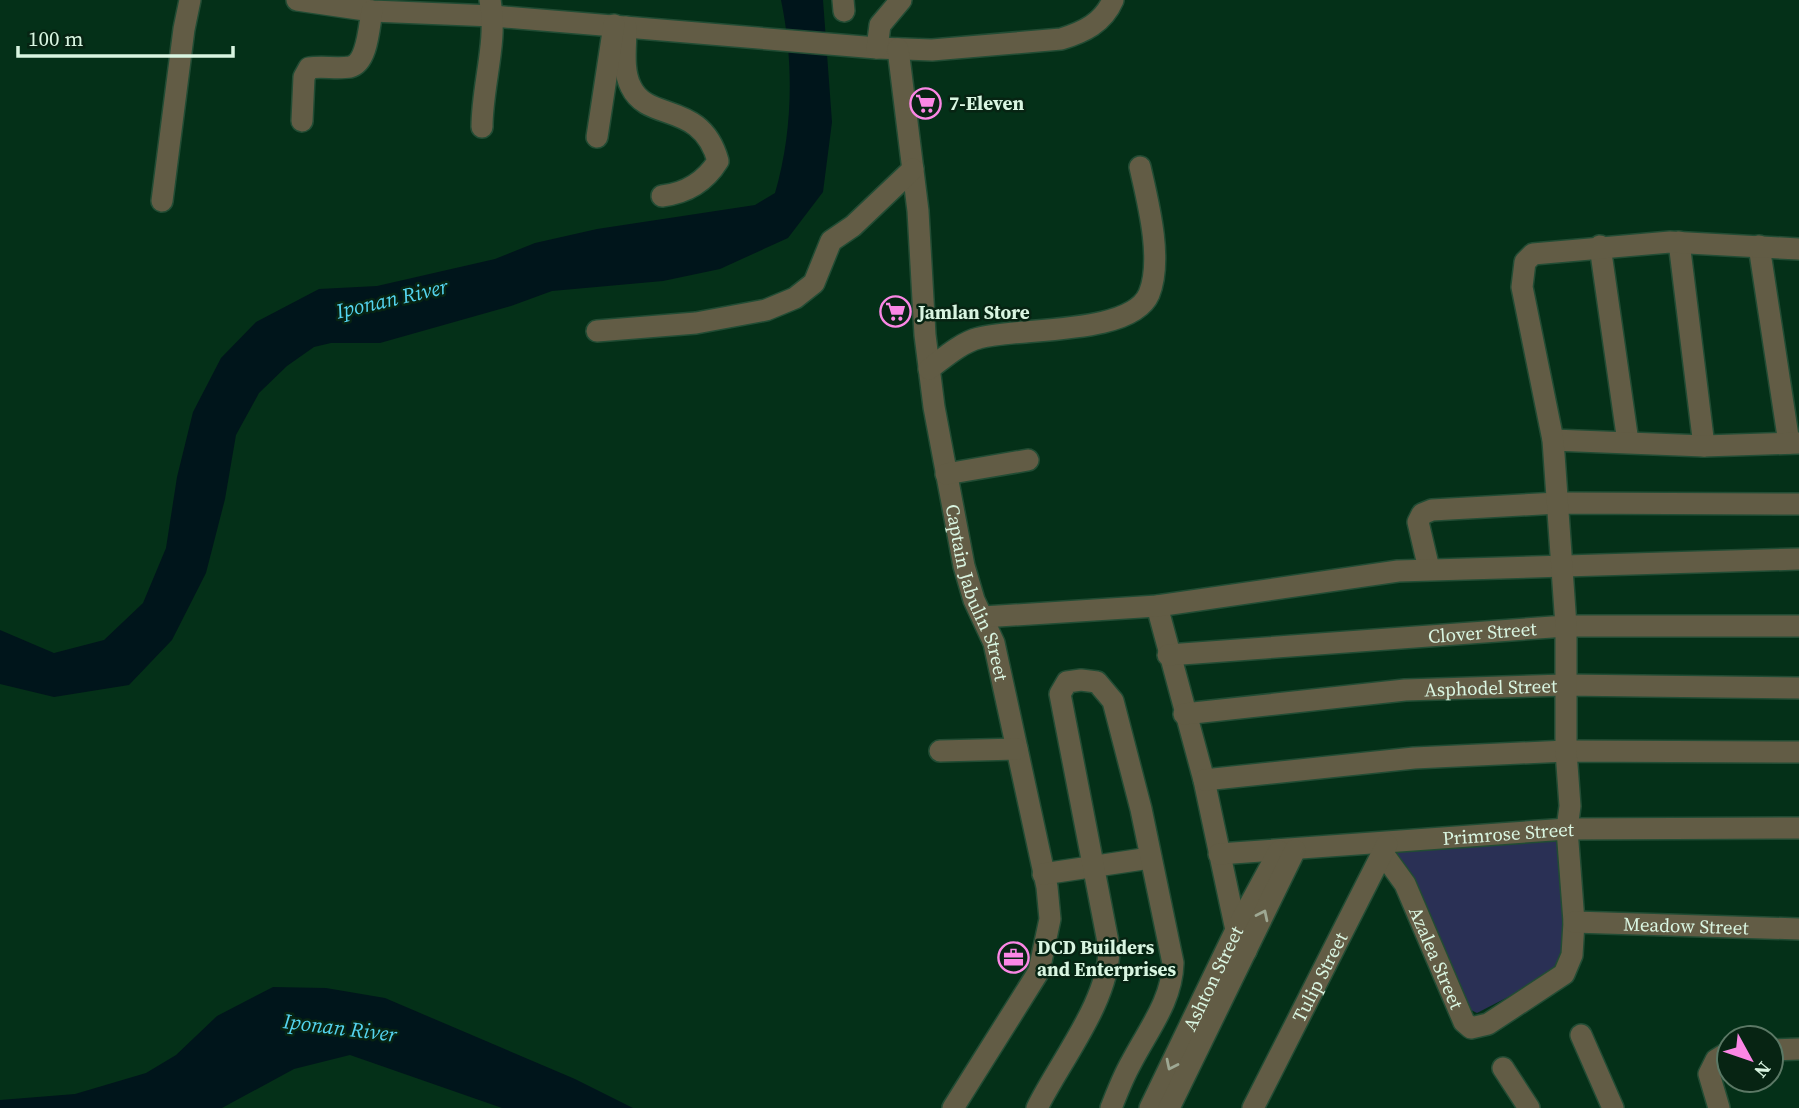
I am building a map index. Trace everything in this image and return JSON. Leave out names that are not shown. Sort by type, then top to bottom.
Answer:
[{"type":"street","points":[[162,201],[184,29],[191,0]]},
{"type":"street","points":[[297,0],[372,11],[491,8],[620,26],[932,50],[1061,39],[1083,32],[1096,24],[1107,13],[1113,0]]},
{"type":"street","points":[[867,47],[880,25],[901,0]]},
{"type":"street","points":[[482,127],[491,8]]},
{"type":"street","points":[[302,121],[304,77],[309,68],[351,67],[358,63],[365,46],[372,11]]},
{"type":"street","points":[[597,137],[620,26]]},
{"type":"street","points":[[620,26],[626,75],[631,88],[650,104],[694,121],[714,145],[718,161],[709,175],[696,185],[675,194],[662,195]]},
{"type":"street","name":"Captain Jabulin Street","points":[[898,49],[913,169],[929,369],[946,474],[964,566],[994,643],[1050,919],[1039,971],[954,1108]]},
{"type":"street","points":[[929,369],[956,349],[979,338],[1083,326],[1137,310],[1148,295],[1153,279],[1152,223],[1140,167]]},
{"type":"street","points":[[597,331],[696,323],[766,310],[795,299],[814,284],[831,241],[853,226],[913,169]]},
{"type":"street","points":[[1679,242],[1704,446]]},
{"type":"street","points":[[1574,922],[1567,829],[1570,806],[1566,751],[1566,626],[1553,440],[1521,273],[1525,262],[1533,254],[1600,246],[1679,242],[1799,249]]},
{"type":"street","points":[[1600,246],[1628,442]]},
{"type":"street","points":[[1553,440],[1704,446],[1794,443],[1759,246]]},
{"type":"street","points":[[946,474],[1028,460]]},
{"type":"street","points":[[1429,569],[1418,522],[1422,514],[1432,510],[1558,503],[1799,504]]},
{"type":"street","points":[[983,617],[1157,606],[1429,569],[1799,559]]},
{"type":"street","points":[[1157,606],[1168,655],[1204,780],[1236,930],[1246,951]]},
{"type":"street","name":"Clover Street","points":[[1168,655],[1566,626],[1799,626]]},
{"type":"street","points":[[1037,1108],[1088,1016],[1109,965],[1094,868],[1060,694],[1067,682],[1081,680],[1097,682],[1113,701],[1141,809],[1169,940],[1172,983],[1111,1108]]},
{"type":"street","name":"Asphodel Street","points":[[1184,714],[1405,690],[1565,685],[1799,688]]},
{"type":"street","points":[[940,751],[1017,749]]},
{"type":"street","points":[[1204,780],[1414,758],[1566,751],[1799,752]]},
{"type":"street","name":"Primrose Street","points":[[1219,854],[1385,849],[1567,829],[1799,828]]},
{"type":"street","name":"Azalea Street","points":[[1385,849],[1405,884],[1464,1022],[1471,1028],[1488,1024],[1564,974],[1572,956],[1574,922]]},
{"type":"street","name":"Tulip Street","points":[[1252,1108],[1385,849]]},
{"type":"street","name":"Ashton Street","points":[[1150,1108],[1236,930],[1287,851]]},
{"type":"street","name":"Ashton Street","points":[[1169,1108],[1246,951],[1287,851]]},
{"type":"street","points":[[1043,874],[1150,858]]},
{"type":"street","name":"Meadow Street","points":[[1574,922],[1799,929]]},
{"type":"street","points":[[1581,1035],[1613,1108]]},
{"type":"street","points":[[1715,1062],[1709,1074],[1719,1108]]},
{"type":"street","points":[[1503,1068],[1529,1108]]},
{"type":"shaded area","points":[[1564,834],[1573,938],[1562,969],[1477,1013],[1469,1009],[1390,856],[1393,848]]},
{"type":"water","name":"Iponan River","points":[[781,0],[823,0],[832,122],[823,192],[788,238],[720,269],[663,281],[552,291],[511,306],[380,343],[331,343],[314,347],[287,366],[259,393],[236,435],[225,499],[206,573],[172,640],[129,685],[54,697],[0,684],[0,630],[54,653],[104,640],[143,603],[166,548],[177,477],[193,412],[221,358],[256,322],[319,289],[377,286],[495,259],[535,243],[597,229],[755,205],[775,193],[785,146],[790,97],[788,48]]},
{"type":"water","name":"Iponan River","points":[[273,987],[326,988],[385,998],[575,1079],[633,1108],[502,1108],[350,1055],[294,1069],[222,1108],[0,1108],[0,1100],[75,1094],[146,1073],[176,1055],[217,1016]]},
{"type":"place","name":"7-Eleven","points":[[926,103]]},
{"type":"place","name":"Jamlan Store","points":[[895,312]]},
{"type":"place","name":"DCD Builders and Enterprises","points":[[1014,958]]}]
